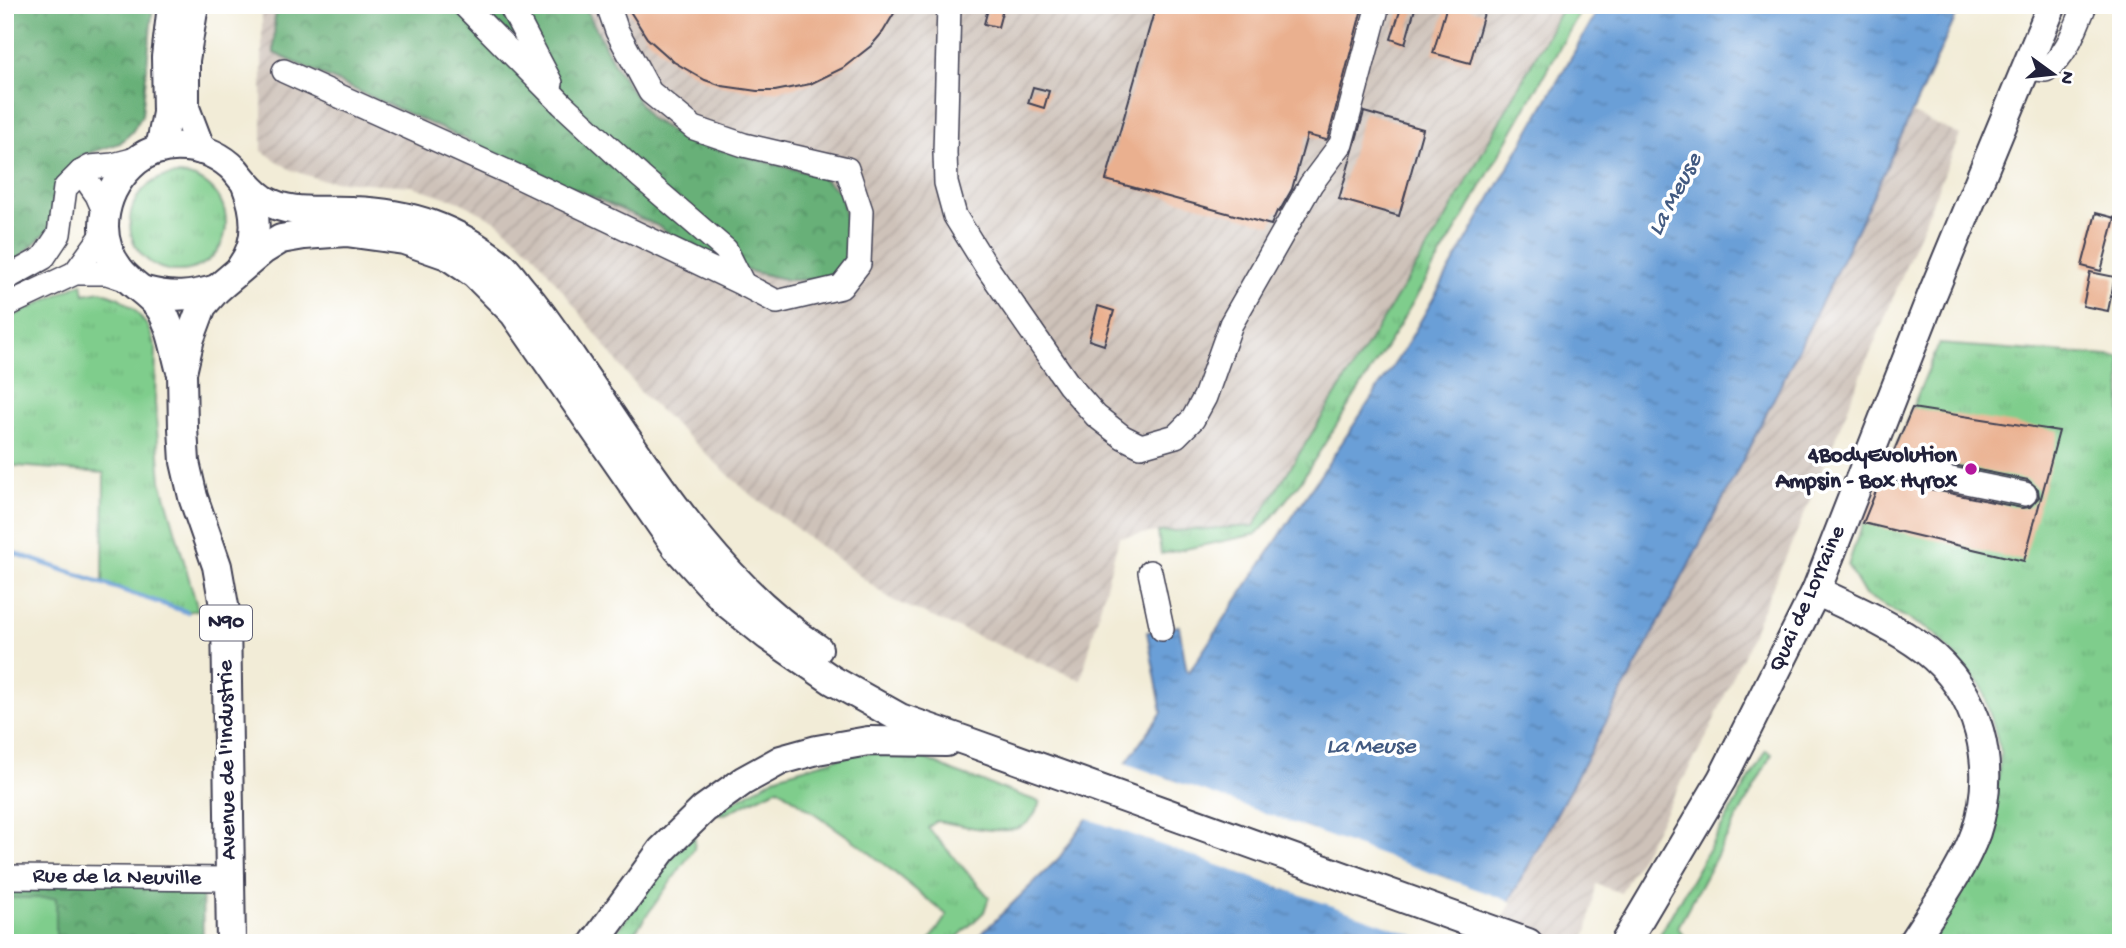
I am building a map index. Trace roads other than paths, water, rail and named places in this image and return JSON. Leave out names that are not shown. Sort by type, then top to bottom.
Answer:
[{"type":"main road","points":[[104,222],[111,190],[123,172],[150,154],[167,113],[166,57],[172,5]]},
{"type":"main road","points":[[194,5],[185,60],[185,108],[201,150]]},
{"type":"main road","name":"Quai de Lorraine","points":[[1625,943],[1722,779],[1815,591],[1932,295],[2052,5]]},
{"type":"main road","name":"N90","points":[[150,154],[173,146],[201,150],[219,157],[246,185],[256,223],[253,243],[245,261],[202,306],[195,321],[182,373]]},
{"type":"main road","points":[[246,185],[278,207],[403,215],[449,230],[503,267],[544,317],[635,452],[701,542],[758,601],[811,645],[970,742]]},
{"type":"main road","name":"N90","points":[[104,222],[110,254],[119,269],[161,311],[172,336],[182,373]]},
{"type":"main road","points":[[138,286],[165,296],[185,297],[225,284],[263,250],[281,239],[304,235],[346,233],[404,240],[447,255],[475,274],[513,313],[677,548],[727,603],[768,636],[832,680],[900,718],[1528,943]]},
{"type":"main road","name":"Avenue de l'Industrie","points":[[182,373],[185,462],[193,497],[217,566],[226,617],[231,943]]},
{"type":"main road","points":[[1815,591],[1870,617],[1924,649],[1953,678],[1976,714],[1985,750],[1985,790],[1976,832],[1956,871],[1912,943]]},
{"type":"main road","points":[[594,943],[662,850],[683,828],[743,781],[780,760],[868,741],[970,742]]},
{"type":"street","points":[[464,5],[562,104],[726,250],[743,284]]},
{"type":"street","points":[[510,5],[562,104]]},
{"type":"street","points":[[284,71],[523,179],[777,302],[841,287],[859,264],[860,211],[847,169],[744,145],[694,128],[649,92],[617,31],[608,5]]},
{"type":"street","points":[[949,5],[944,153],[946,183],[955,216],[986,266],[1069,385],[1096,416],[1123,437],[1141,446],[1176,436],[1193,419],[1205,397],[1231,324],[1311,184],[1341,144],[1378,5]]},
{"type":"street","points":[[2026,68],[2046,70],[2057,62],[2085,5]]},
{"type":"street","points":[[5,279],[43,258],[59,233],[65,188],[81,172],[90,167],[113,165],[150,154]]},
{"type":"street","points":[[75,273],[104,222],[97,195],[81,172]]},
{"type":"street","points":[[5,306],[75,273],[107,273],[138,286]]},
{"type":"street","points":[[1867,462],[2025,494]]},
{"type":"street","points":[[1150,572],[1163,629]]},
{"type":"street","name":"Rue de la Neuville","points":[[5,877],[229,879]]},
{"type":"water","name":"La Meuse","points":[[1601,5],[1961,5],[1850,243],[1733,479],[1486,943],[972,943],[1059,858],[1162,712],[1147,632],[1179,626],[1189,672],[1405,348]]},
{"type":"waterway","points":[[5,550],[187,612]]},
{"type":"place","name":"4BodyEvolution Ampsin - Box Hyrox","points":[[1971,469]]}]
